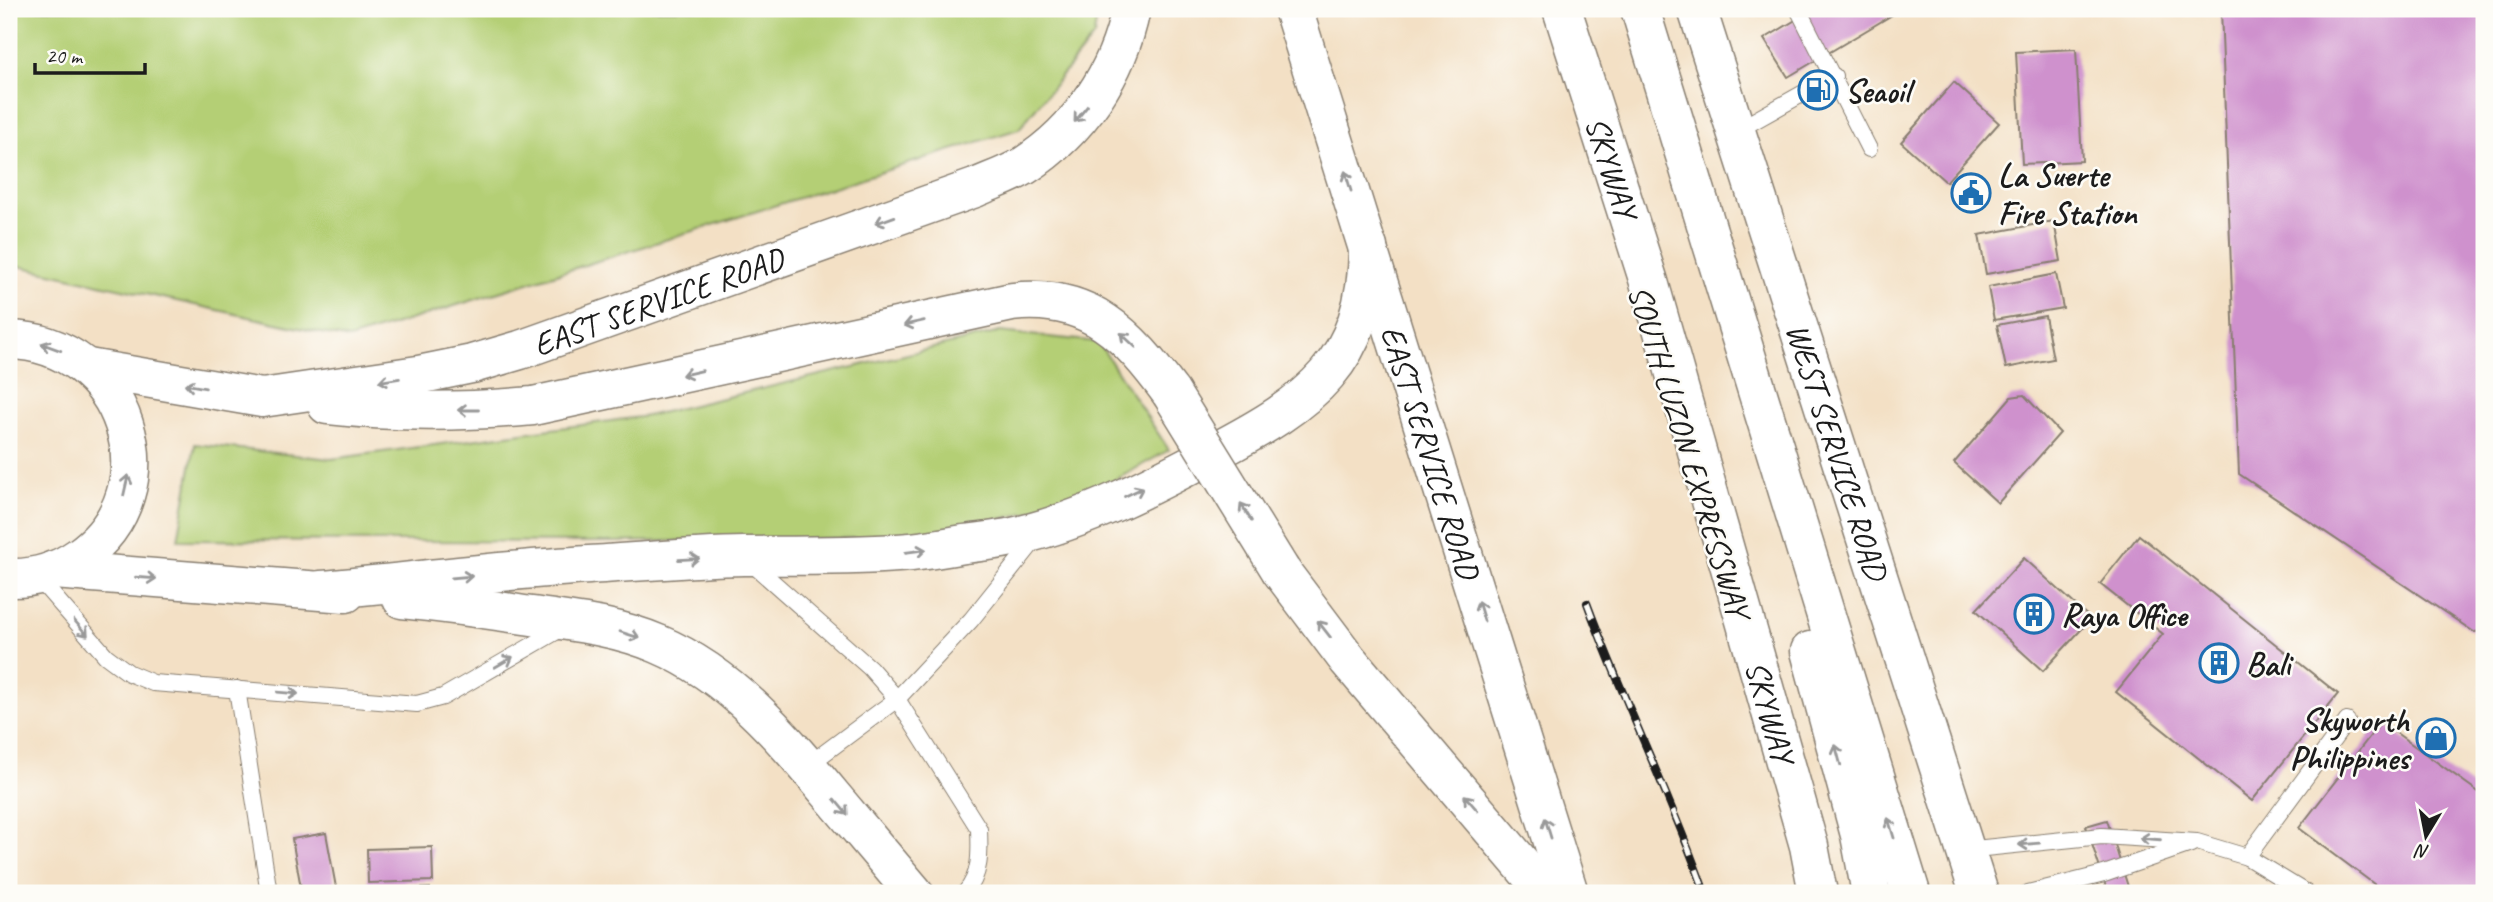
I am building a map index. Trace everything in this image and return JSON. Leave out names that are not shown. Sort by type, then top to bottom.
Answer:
[{"type":"main road","name":"EAST SERVICE ROAD","points":[[88,368],[262,398],[418,375],[472,364],[520,350],[999,178],[1021,167],[1063,136],[1095,97],[1117,56],[1127,31],[1131,9]]},
{"type":"main road","name":"EAST SERVICE ROAD","points":[[1293,9],[1569,893]]},
{"type":"main road","name":"SOUTH LUZON EXPRESSWAY","points":[[1552,9],[1829,893]]},
{"type":"main road","name":"SKYWAY","points":[[1562,9],[1649,282],[1805,834],[1818,893]]},
{"type":"main road","name":"SKYWAY","points":[[1625,9],[1710,276],[1860,835],[1871,893]]},
{"type":"main road","points":[[1640,9],[1911,893]]},
{"type":"main road","name":"WEST SERVICE ROAD","points":[[1696,9],[1979,893]]},
{"type":"main road","points":[[321,590],[584,565],[743,556],[912,552],[1015,537],[1044,529],[1179,471],[1252,433],[1299,402],[1333,369],[1351,338],[1366,284],[1368,247]]},
{"type":"main road","points":[[262,398],[343,407],[410,410],[484,410],[533,406],[1035,299],[1058,302],[1099,317],[1133,345],[1171,393],[1281,571],[1348,660],[1546,893]]},
{"type":"main road","points":[[9,340],[47,345],[69,354],[88,368],[112,397],[121,414],[130,451],[127,488],[112,523],[87,551],[33,575]]},
{"type":"main road","points":[[33,575],[321,590],[450,604],[574,621],[657,643],[717,677],[746,701],[807,766],[914,893]]},
{"type":"lane","points":[[1798,9],[1869,149]]},
{"type":"lane","points":[[1736,131],[1834,76]]},
{"type":"lane","points":[[807,766],[897,699],[971,620],[1044,529]]},
{"type":"lane","points":[[743,556],[870,668],[897,699],[979,830],[980,854],[975,882],[965,893]]},
{"type":"lane","points":[[33,575],[106,656],[129,673],[153,683],[416,704],[443,697],[574,621]]},
{"type":"lane","points":[[237,689],[269,893]]},
{"type":"lane","points":[[2248,857],[2347,721]]},
{"type":"lane","points":[[1965,850],[2102,836],[2197,842],[2248,857],[2305,893]]},
{"type":"lane","points":[[2028,893],[2104,874],[2197,842]]},
{"type":"green space","points":[[9,9],[1098,9],[1094,36],[1019,129],[349,339],[9,264]]},
{"type":"green space","points":[[1000,332],[1098,342],[1169,450],[1081,499],[929,537],[610,542],[178,540],[195,444],[331,459],[647,416]]},
{"type":"building","points":[[1814,9],[1902,9],[1788,77],[1764,39]]},
{"type":"building","points":[[2221,9],[2484,9],[2484,631],[2474,632],[2239,474]]},
{"type":"building","points":[[2076,49],[2082,161],[2022,164],[2016,52]]},
{"type":"building","points":[[1954,82],[1999,123],[1946,182],[1901,142]]},
{"type":"building","points":[[2054,221],[2061,261],[1986,274],[1979,235]]},
{"type":"building","points":[[2056,274],[2063,308],[1994,320],[1988,287]]},
{"type":"building","points":[[2045,316],[2053,359],[2006,368],[1997,325]]},
{"type":"building","points":[[2024,395],[2060,433],[1998,503],[1954,463],[2011,397]]},
{"type":"building","name":"Bali","points":[[2139,535],[2338,694],[2252,801],[2116,692],[2163,634],[2100,584]]},
{"type":"building","name":"Raya Office","points":[[2024,558],[2091,619],[2043,671],[1976,610]]},
{"type":"building","points":[[2381,722],[2484,796],[2484,893],[2386,893],[2299,828]]},
{"type":"building","points":[[2107,820],[2130,893],[2108,893],[2086,826]]},
{"type":"building","points":[[326,833],[337,893],[302,893],[292,839]]},
{"type":"building","points":[[432,847],[433,881],[368,883],[367,849]]},
{"type":"building","points":[[430,888],[430,893],[375,893],[375,891]]},
{"type":"railway","points":[[1587,603],[1704,890]]},
{"type":"place","name":"Seaoil","points":[[1818,90]]},
{"type":"place","name":"La Suerte Fire Station","points":[[1971,193]]},
{"type":"place","name":"Raya Office","points":[[2034,614]]},
{"type":"place","name":"Bali","points":[[2219,663]]},
{"type":"place","name":"Skyworth Philippines","points":[[2436,738]]}]
